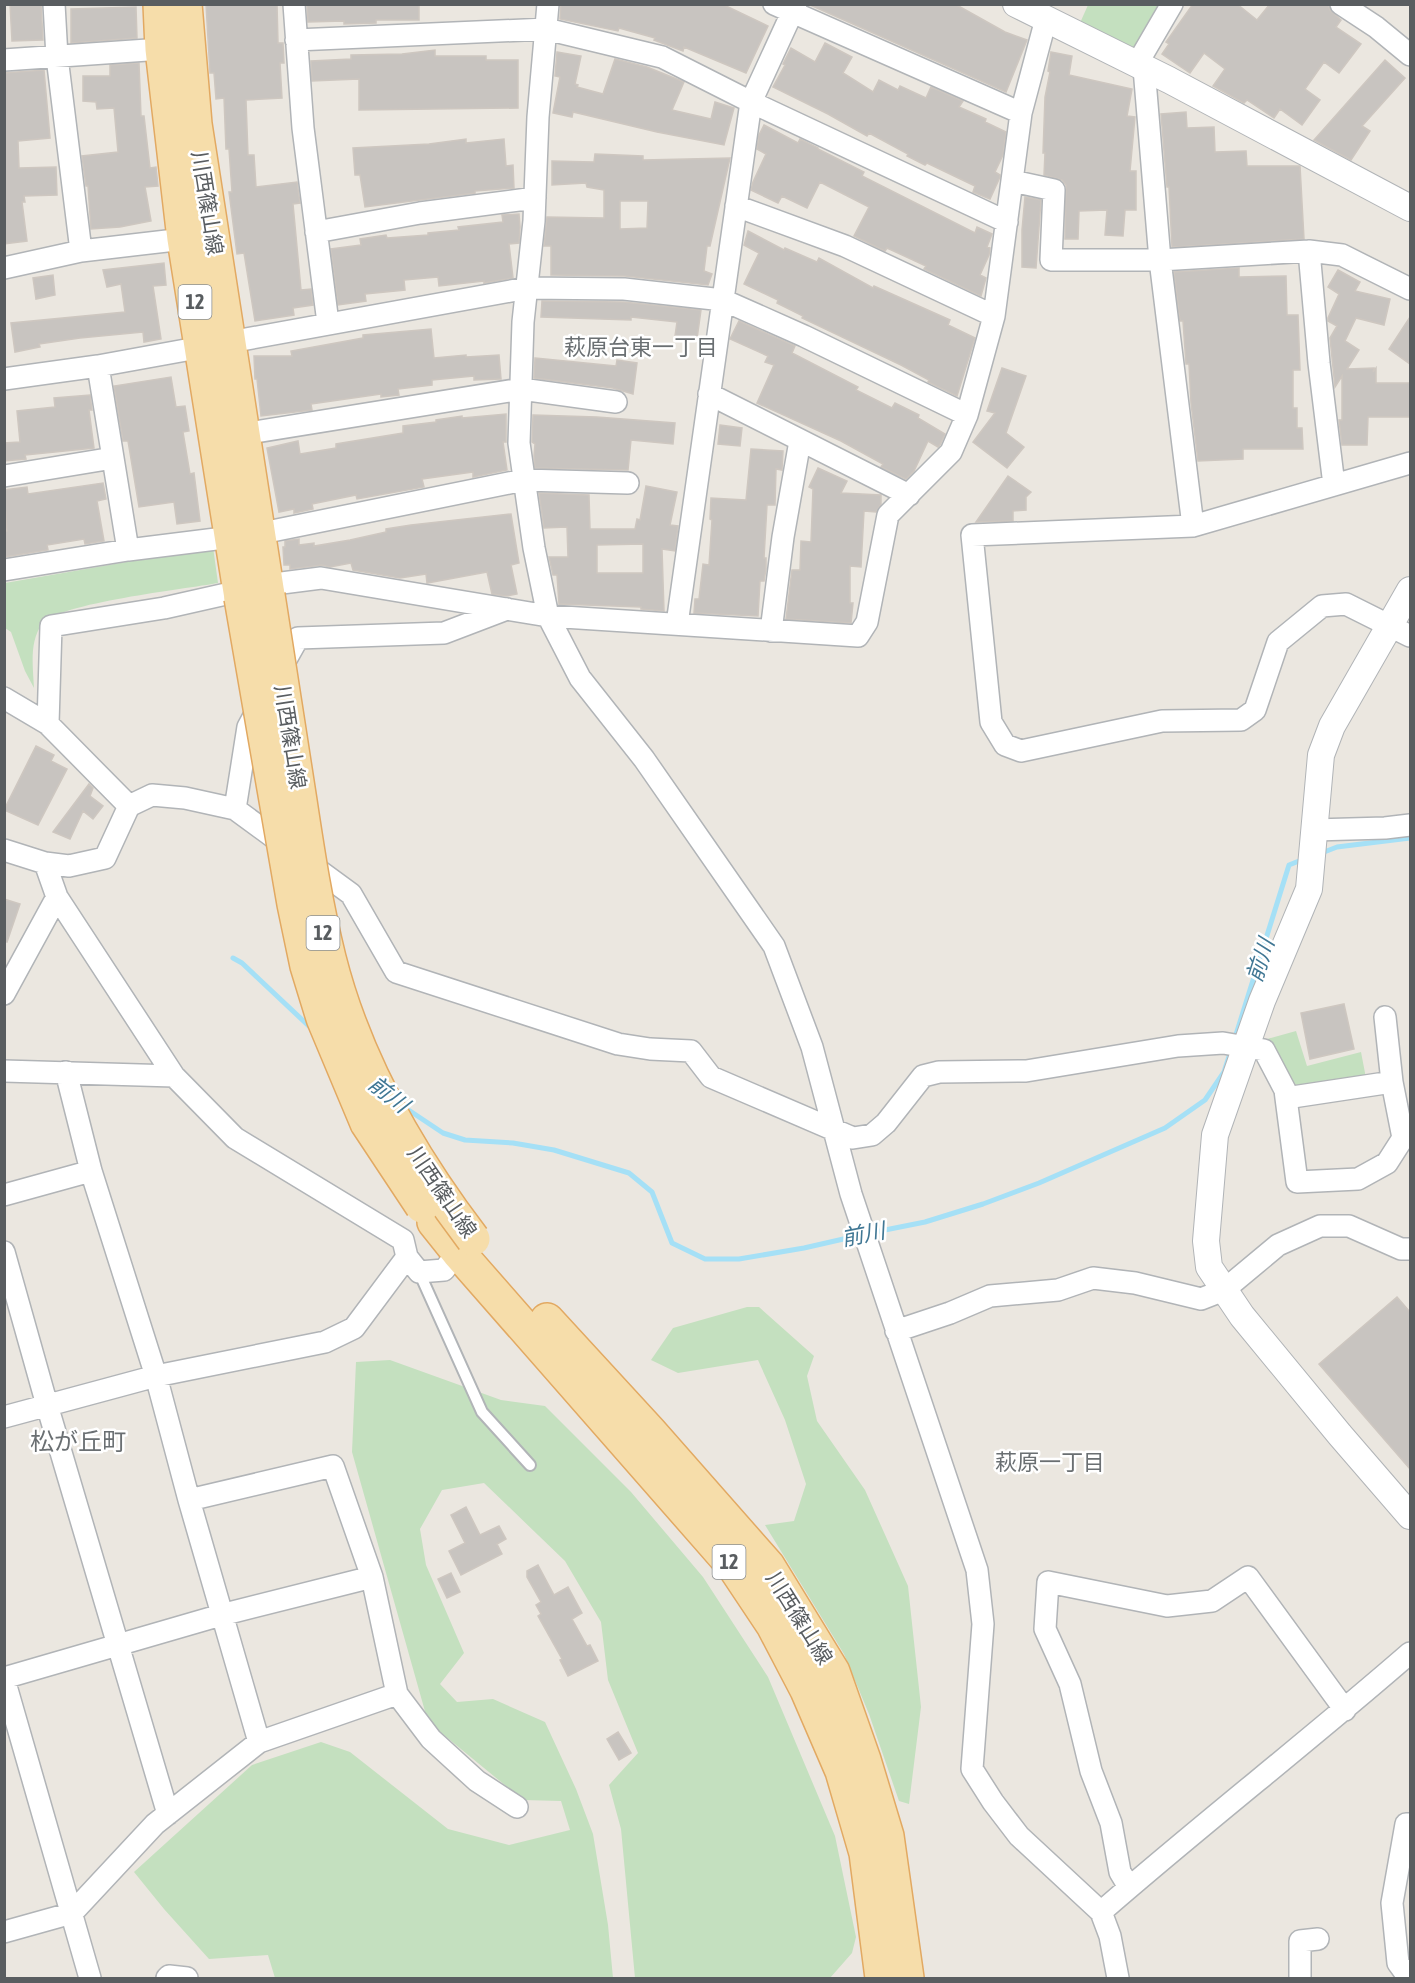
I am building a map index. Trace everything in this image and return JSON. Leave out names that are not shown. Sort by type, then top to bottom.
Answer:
[{"type":"main road","name":"川西篠山線","points":[[160,4],[162,49],[184,238],[243,434],[244,535]]},
{"type":"main road","name":"川西篠山線","points":[[185,4],[215,344],[254,592],[329,960],[366,1063],[389,1111],[429,1178],[465,1246],[735,1568],[773,1625],[807,1690],[842,1771],[866,1853],[882,1978]]},
{"type":"main road","name":"川西篠山線","points":[[254,592],[292,892],[307,966],[323,1018],[367,1124],[434,1222],[465,1246],[650,1432],[768,1566],[832,1672],[864,1760],[887,1836],[907,1978]]},
{"type":"street","points":[[54,4],[57,57],[81,251]]},
{"type":"street","points":[[294,4],[303,128],[328,323]]},
{"type":"street","points":[[548,4],[538,117],[535,198],[523,322],[519,443],[534,548],[548,616],[580,678],[644,759],[774,946],[812,1047],[836,1130],[851,1194],[977,1570],[983,1624],[972,1769],[993,1802],[1020,1836],[1101,1912],[1110,1936],[1118,1978]]},
{"type":"street","points":[[1016,4],[1049,12],[1141,66],[1410,208]]},
{"type":"street","points":[[1172,4],[1141,66],[1160,261],[1193,526]]},
{"type":"street","points":[[1341,4],[1376,27],[1410,55]]},
{"type":"street","points":[[676,624],[751,102],[787,8],[1021,113]]},
{"type":"street","points":[[48,724],[51,626],[254,592],[321,578],[548,616],[858,636],[867,622],[888,515],[951,452],[967,415],[994,316],[1021,113],[1049,12]]},
{"type":"street","points":[[296,40],[546,29],[662,57],[751,102],[1007,222]]},
{"type":"street","points":[[4,60],[162,49]]},
{"type":"street","points":[[1012,181],[1054,190],[1051,261],[1160,261],[1309,251],[1342,255],[1410,290]]},
{"type":"street","points":[[316,232],[420,213],[535,198]]},
{"type":"street","points":[[736,206],[845,246],[994,316]]},
{"type":"street","points":[[4,268],[81,251],[184,238]]},
{"type":"street","points":[[1309,251],[1319,363],[1335,485]]},
{"type":"street","points":[[4,379],[98,366],[527,288],[624,289],[723,300],[804,336],[967,415]]},
{"type":"street","points":[[98,366],[128,550]]},
{"type":"street","points":[[243,434],[521,389],[616,402]]},
{"type":"street","points":[[709,394],[909,495]]},
{"type":"street","points":[[771,631],[783,537],[800,441]]},
{"type":"street","points":[[4,476],[113,458]]},
{"type":"street","points":[[1400,631],[1346,604],[1322,606],[1278,642],[1261,686],[1255,710],[1241,720],[1162,721],[1021,751],[1005,745],[991,722],[972,535],[1193,526],[1410,463]]},
{"type":"street","points":[[4,570],[128,550],[244,535],[524,480],[628,483]]},
{"type":"street","points":[[1410,590],[1400,631],[1332,726],[1322,755],[1309,890],[1262,1001],[1215,1136],[1206,1241],[1209,1267],[1242,1316],[1332,1426],[1410,1516]]},
{"type":"street","points":[[235,809],[248,727],[298,638],[444,633],[507,609]]},
{"type":"street","points":[[4,698],[48,724],[129,806]]},
{"type":"street","points":[[4,850],[45,863],[69,866],[105,858],[129,806],[152,795],[185,798],[235,809],[351,894],[396,972],[618,1044],[650,1049],[691,1051],[711,1077],[853,1137],[872,1135],[886,1123],[923,1076],[939,1072],[1026,1071],[1178,1046],[1223,1043],[1264,1050],[1285,1090],[1297,1182],[1358,1179],[1387,1163],[1402,1137],[1392,1082],[1385,1017]]},
{"type":"street","points":[[1314,830],[1410,825]]},
{"type":"street","points":[[45,863],[57,897],[174,1076],[235,1137],[403,1240],[413,1264]]},
{"type":"street","points":[[4,994],[57,897]]},
{"type":"street","points":[[4,1071],[174,1076]]},
{"type":"street","points":[[66,1072],[91,1171],[156,1376],[221,1615],[259,1743]]},
{"type":"street","points":[[1286,1098],[1392,1082]]},
{"type":"street","points":[[4,1195],[91,1171]]},
{"type":"street","points":[[896,1331],[950,1313],[990,1296],[1058,1290],[1093,1278],[1135,1283],[1201,1299],[1224,1290],[1278,1245],[1320,1226],[1349,1226],[1401,1249],[1410,1249]]},
{"type":"street","points":[[413,1264],[444,1270],[465,1246]]},
{"type":"street","points":[[4,1252],[168,1814]]},
{"type":"street","points":[[4,1417],[156,1376],[325,1342],[354,1328],[413,1264]]},
{"type":"street","points":[[189,1500],[333,1466],[372,1577],[397,1694],[432,1739],[477,1781],[517,1808]]},
{"type":"street","points":[[90,1978],[4,1679],[221,1615],[372,1577]]},
{"type":"street","points":[[1129,1887],[1120,1872],[1111,1823],[1091,1771],[1070,1684],[1045,1629],[1048,1582],[1167,1606],[1212,1601],[1248,1578],[1345,1710]]},
{"type":"street","points":[[1101,1912],[1163,1857],[1345,1710],[1410,1653]]},
{"type":"street","points":[[4,1932],[72,1913],[155,1824],[259,1743],[397,1694]]},
{"type":"street","points":[[1409,1978],[1398,1963],[1392,1902],[1404,1885],[1406,1824],[1410,1824]]},
{"type":"street","points":[[1300,1978],[1299,1941],[1318,1939]]},
{"type":"street","points":[[166,1978],[169,1976],[187,1978]]},
{"type":"lane","points":[[413,1264],[482,1412],[530,1466]]},
{"type":"green space","points":[[1088,5],[1158,5],[1131,52],[1080,23]]},
{"type":"green space","points":[[213,547],[218,583],[96,603],[53,616],[42,624],[33,647],[34,688],[25,671],[11,632],[5,628],[5,583]]},
{"type":"green space","points":[[1296,1031],[1307,1066],[1361,1052],[1366,1078],[1302,1091],[1287,1075],[1267,1039]]},
{"type":"green space","points":[[747,1307],[759,1307],[814,1356],[807,1376],[817,1421],[865,1490],[908,1586],[921,1707],[909,1804],[899,1801],[869,1714],[844,1654],[765,1525],[794,1521],[806,1484],[785,1420],[758,1360],[678,1373],[651,1360],[673,1328]]},
{"type":"green space","points":[[390,1360],[501,1400],[545,1406],[631,1492],[703,1577],[768,1677],[835,1836],[856,1937],[852,1953],[830,1978],[635,1978],[621,1829],[609,1785],[638,1753],[608,1680],[601,1622],[565,1561],[484,1483],[442,1490],[420,1529],[426,1565],[464,1653],[440,1684],[457,1702],[493,1699],[545,1722],[576,1789],[593,1834],[608,1925],[613,1978],[275,1978],[268,1955],[209,1959],[134,1872],[252,1765],[321,1742],[350,1752],[448,1829],[509,1845],[570,1830],[561,1801],[523,1800],[428,1722],[352,1452],[356,1362]]},
{"type":"building","points":[[10,4],[41,4],[43,40],[12,41]]},
{"type":"building","points":[[206,4],[277,4],[278,43],[283,43],[284,63],[280,63],[282,98],[246,100],[248,155],[254,155],[256,187],[297,182],[300,203],[293,204],[301,290],[311,289],[313,305],[293,308],[294,315],[255,321],[244,253],[237,254],[229,192],[232,192],[229,149],[226,149],[224,98],[216,99],[214,73],[210,73]]},
{"type":"building","points":[[307,4],[419,4],[419,20],[376,20],[376,23],[344,24],[344,21],[308,22]]},
{"type":"building","points":[[561,4],[722,4],[768,26],[746,73],[684,47],[683,51],[654,40],[655,38],[619,28],[618,31],[560,19]]},
{"type":"building","points":[[808,4],[955,4],[1005,32],[1027,40],[1006,92]]},
{"type":"building","points":[[1193,4],[1237,4],[1257,20],[1270,4],[1328,4],[1330,10],[1341,20],[1336,27],[1361,44],[1339,73],[1324,62],[1305,89],[1320,100],[1302,125],[1280,109],[1274,118],[1247,100],[1244,103],[1213,86],[1225,69],[1204,53],[1190,73],[1162,54],[1169,44],[1166,42]]},
{"type":"building","points":[[136,7],[137,38],[71,43],[71,9]]},
{"type":"building","points":[[825,43],[852,57],[843,73],[873,92],[879,80],[898,90],[900,86],[926,98],[931,87],[963,101],[959,107],[986,119],[985,122],[1006,132],[1003,155],[995,172],[1000,177],[990,199],[973,192],[975,186],[927,163],[925,165],[869,133],[867,136],[773,87],[791,48],[815,62]]},
{"type":"building","points":[[435,50],[435,56],[486,56],[486,60],[518,60],[518,108],[359,110],[359,79],[312,81],[311,61],[351,59],[351,55],[402,54]]},
{"type":"building","points":[[557,52],[581,56],[575,84],[578,85],[577,87],[603,94],[615,59],[647,67],[684,82],[672,110],[711,119],[715,102],[734,108],[724,145],[573,112],[572,117],[553,113],[560,77],[555,76]]},
{"type":"building","points":[[1051,52],[1072,56],[1069,75],[1132,89],[1127,116],[1135,117],[1130,171],[1136,171],[1136,210],[1125,210],[1123,236],[1105,235],[1107,210],[1079,211],[1078,239],[1065,239],[1066,185],[1062,180],[1044,175],[1045,97]]},
{"type":"building","points":[[1385,60],[1405,78],[1362,126],[1370,131],[1351,160],[1314,140]]},
{"type":"building","points":[[139,63],[141,116],[144,116],[150,168],[156,167],[158,186],[145,187],[151,221],[120,227],[91,229],[88,186],[86,186],[82,156],[118,152],[114,108],[97,109],[96,102],[83,101],[83,76],[110,76],[110,65]]},
{"type":"building","points":[[44,70],[50,138],[18,141],[19,168],[56,167],[57,195],[24,196],[25,202],[22,202],[27,241],[4,244],[4,73]]},
{"type":"building","points":[[1186,112],[1187,128],[1214,127],[1215,152],[1246,151],[1247,166],[1300,166],[1304,239],[1172,247],[1169,187],[1167,187],[1161,114]]},
{"type":"building","points":[[764,125],[798,143],[800,139],[818,148],[864,172],[862,176],[975,233],[977,227],[992,234],[987,247],[990,248],[989,255],[980,275],[986,278],[981,296],[924,269],[926,266],[887,248],[885,251],[854,236],[869,207],[820,182],[807,208],[782,196],[778,203],[751,190],[766,154],[757,149],[759,135]]},
{"type":"building","points":[[466,139],[466,143],[504,139],[506,166],[513,165],[514,188],[475,191],[475,193],[365,207],[360,175],[355,175],[353,148],[429,144]]},
{"type":"building","points":[[595,154],[643,156],[643,160],[730,158],[710,246],[707,246],[704,271],[712,274],[708,285],[625,276],[551,275],[551,246],[544,246],[547,217],[604,218],[604,190],[587,187],[586,183],[552,185],[552,161],[594,162]],"holes":[[[620,201],[648,201],[647,228],[620,229]]]},
{"type":"building","points":[[1025,197],[1041,200],[1036,268],[1022,267]]},
{"type":"building","points":[[519,214],[519,243],[509,244],[513,278],[484,283],[484,281],[439,286],[438,277],[404,280],[405,290],[365,294],[366,301],[338,305],[331,249],[361,245],[360,239],[386,235],[387,238],[428,235],[428,233],[459,230],[458,227],[503,222],[502,215]]},
{"type":"building","points":[[748,231],[784,250],[785,248],[817,262],[819,258],[873,288],[874,286],[950,320],[948,325],[975,338],[957,396],[901,365],[802,318],[803,316],[777,303],[778,300],[744,284],[759,253],[744,245]]},
{"type":"building","points":[[164,263],[166,285],[153,286],[161,339],[144,342],[143,332],[39,344],[40,347],[15,352],[11,323],[125,312],[121,284],[107,287],[103,270]]},
{"type":"building","points":[[1239,268],[1239,277],[1286,276],[1287,315],[1298,315],[1300,370],[1293,370],[1293,408],[1297,408],[1297,428],[1302,428],[1303,449],[1243,449],[1243,459],[1198,461],[1189,364],[1186,364],[1183,321],[1180,321],[1174,272]]},
{"type":"building","points":[[1338,270],[1360,282],[1355,291],[1390,299],[1384,325],[1356,318],[1345,341],[1359,350],[1347,369],[1374,368],[1373,372],[1376,368],[1376,383],[1410,383],[1410,417],[1368,417],[1367,445],[1342,445],[1339,420],[1342,420],[1342,376],[1335,387],[1330,338],[1337,326],[1328,321],[1339,294],[1328,287]]},
{"type":"building","points":[[53,275],[55,295],[36,299],[33,278]]},
{"type":"building","points":[[542,301],[623,302],[701,310],[697,339],[675,336],[677,322],[631,317],[631,320],[541,317]]},
{"type":"building","points":[[1410,317],[1410,364],[1389,349]]},
{"type":"building","points":[[739,321],[795,346],[792,353],[858,387],[856,390],[892,408],[895,403],[919,415],[918,418],[945,434],[940,445],[938,447],[928,441],[914,471],[906,479],[881,467],[883,464],[841,441],[757,403],[774,365],[765,362],[768,356],[730,339]]},
{"type":"building","points":[[431,329],[434,358],[499,355],[501,379],[474,380],[474,376],[432,380],[432,385],[398,389],[399,395],[381,397],[381,394],[311,404],[312,410],[261,416],[254,356],[292,356],[291,351],[363,338],[363,335]]},
{"type":"building","points":[[535,358],[616,366],[617,360],[637,363],[633,394],[613,388],[534,378]]},
{"type":"building","points":[[1002,368],[1026,376],[1006,433],[1024,447],[1007,468],[973,442],[995,413],[987,411]]},
{"type":"building","points":[[171,377],[176,407],[185,406],[189,431],[183,432],[190,474],[194,473],[200,521],[177,524],[174,502],[139,507],[128,441],[123,441],[114,386]]},
{"type":"building","points":[[90,395],[92,410],[89,410],[94,448],[25,455],[26,459],[4,461],[4,443],[20,442],[17,411],[55,407],[54,398]]},
{"type":"building","points":[[506,414],[506,442],[503,442],[507,470],[473,477],[473,472],[422,479],[424,487],[357,499],[356,495],[312,504],[313,509],[294,513],[294,509],[279,512],[267,448],[298,441],[300,454],[336,448],[336,444],[403,433],[403,426],[462,416],[462,418]]},
{"type":"building","points":[[533,415],[675,423],[673,444],[631,440],[628,470],[535,468],[535,444],[532,442]]},
{"type":"building","points":[[720,425],[742,428],[740,446],[718,444]]},
{"type":"building","points":[[751,449],[783,451],[782,470],[776,469],[775,505],[767,505],[764,558],[766,558],[766,569],[764,581],[760,581],[758,616],[694,613],[695,599],[699,599],[703,564],[709,565],[711,498],[746,500]]},
{"type":"building","points":[[818,468],[847,481],[841,493],[881,495],[881,504],[876,512],[864,511],[861,567],[850,566],[850,603],[853,603],[851,623],[786,619],[792,570],[800,570],[801,541],[811,542],[813,489],[809,487]]},
{"type":"building","points":[[1008,476],[1031,492],[1026,497],[1026,510],[1013,511],[1013,521],[976,522]]},
{"type":"building","points":[[103,483],[106,499],[97,501],[104,541],[85,544],[84,539],[47,545],[48,550],[4,557],[4,532],[7,531],[4,490],[27,487],[28,494]]},
{"type":"building","points":[[646,486],[677,492],[670,525],[678,526],[675,551],[662,549],[664,611],[641,609],[641,607],[559,604],[557,575],[553,575],[549,557],[568,557],[567,527],[544,528],[539,493],[589,495],[590,529],[635,529],[637,519],[640,520]],"holes":[[[643,544],[643,573],[597,573],[597,545]]]},
{"type":"building","points":[[511,514],[519,563],[511,565],[517,594],[507,596],[492,594],[487,572],[427,583],[426,574],[400,578],[353,570],[351,563],[330,567],[322,565],[290,569],[290,565],[284,565],[285,541],[299,539],[299,545],[314,543],[314,546],[386,532],[386,529]]},
{"type":"building","points":[[36,746],[54,755],[51,761],[67,769],[38,825],[4,810]]},
{"type":"building","points":[[89,784],[93,788],[90,796],[103,806],[93,819],[83,811],[70,839],[53,832]]},
{"type":"building","points":[[4,899],[20,904],[7,942],[4,941]]},
{"type":"building","points":[[1344,1004],[1354,1049],[1310,1059],[1301,1013]]},
{"type":"building","points":[[1397,1297],[1410,1312],[1410,1469],[1319,1364]]},
{"type":"building","points":[[466,1507],[480,1535],[499,1526],[506,1539],[497,1544],[502,1554],[461,1575],[449,1551],[465,1543],[451,1515]]},
{"type":"building","points":[[538,1565],[554,1595],[568,1587],[582,1613],[572,1619],[598,1661],[568,1676],[560,1660],[562,1659],[538,1616],[541,1614],[536,1605],[541,1602],[527,1577],[527,1571]]},
{"type":"building","points":[[451,1573],[460,1592],[447,1598],[438,1579]]},
{"type":"building","points":[[618,1732],[631,1753],[619,1760],[607,1739]]},
{"type":"waterway","name":"前川","points":[[1319,854],[1337,847],[1410,838]]},
{"type":"waterway","name":"前川","points":[[1234,1041],[1289,865],[1304,859]]},
{"type":"waterway","name":"前川","points":[[233,958],[242,963],[312,1029]]},
{"type":"waterway","name":"前川","points":[[870,1233],[925,1222],[983,1204],[1039,1183],[1165,1128],[1205,1100],[1224,1072],[1231,1050]]},
{"type":"waterway","name":"前川","points":[[404,1107],[443,1133],[465,1140],[513,1143],[554,1150],[629,1173],[652,1192],[672,1243],[705,1259],[739,1259],[861,1235]]},
{"type":"district","name":"萩原台東一丁目","points":[[641,347]]},
{"type":"district","name":"松が丘町","points":[[78,1442]]},
{"type":"district","name":"萩原一丁目","points":[[1050,1462]]}]
